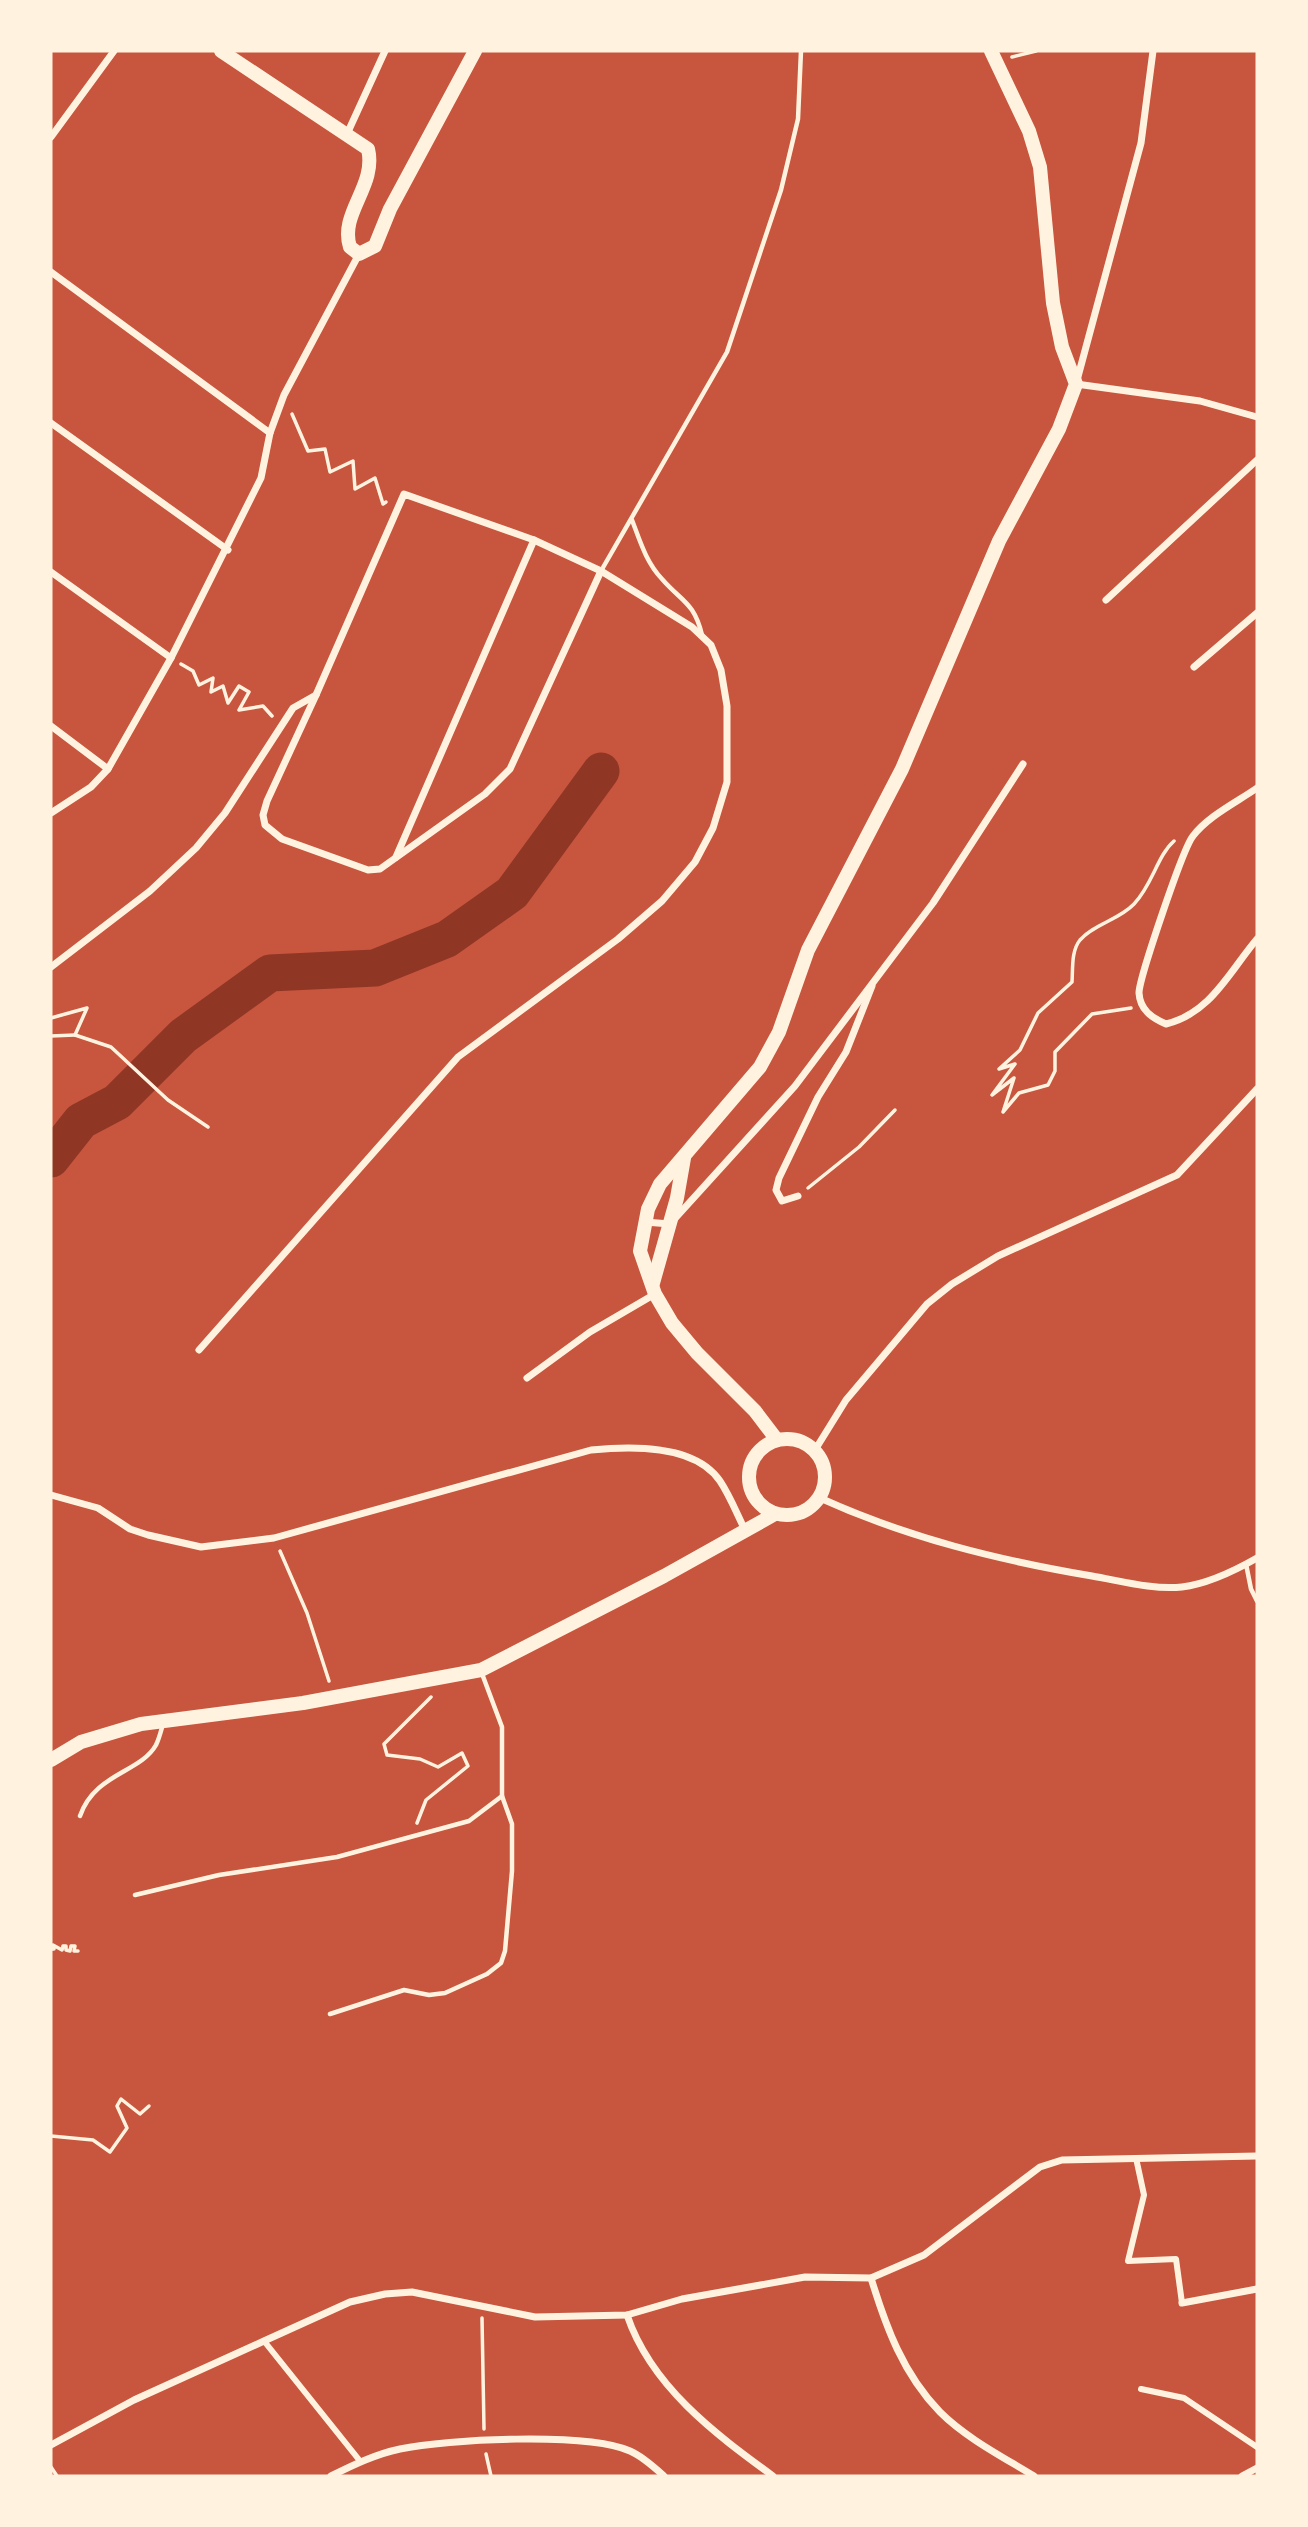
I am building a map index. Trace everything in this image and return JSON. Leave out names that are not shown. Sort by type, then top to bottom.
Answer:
[{"type":"main road","points":[[221,51],[368,149],[370,158],[367,185],[347,226],[350,247],[359,254],[374,246],[390,209],[475,51]]},
{"type":"main road","points":[[777,1440],[755,1411],[696,1353],[672,1323],[654,1289],[640,1251],[645,1222],[660,1184],[760,1068],[779,1032],[808,950],[902,769],[999,541],[1059,429],[1076,384],[1062,347],[1053,303],[1040,167],[1029,131],[993,56]]},
{"type":"main road","points":[[654,1289],[684,1158]]},
{"type":"main road","points":[[51,1760],[81,1742],[116,1729],[164,1720],[303,1703],[450,1678],[481,1670],[775,1514],[800,1514],[820,1498],[826,1473],[815,1450],[797,1440],[777,1440],[757,1453],[749,1476],[755,1500],[775,1514]]},
{"type":"street","points":[[51,137],[114,51]]},
{"type":"street","points":[[347,134],[385,51]]},
{"type":"street","points":[[1153,51],[1141,143],[1076,384],[1200,401],[1257,417]]},
{"type":"street","points":[[51,813],[92,787],[108,769],[171,658],[228,550],[261,478],[270,432],[284,395],[359,254]]},
{"type":"street","points":[[51,271],[270,432]]},
{"type":"street","points":[[51,423],[228,550]]},
{"type":"street","points":[[1106,600],[1257,460]]},
{"type":"street","points":[[199,1350],[458,1057],[618,939],[662,901],[695,862],[713,828],[727,782],[728,743],[721,670],[712,645],[674,613],[601,570],[534,540],[404,494],[267,802],[263,815],[265,825],[282,839],[368,870],[380,869],[485,794],[510,769],[601,570]]},
{"type":"street","points":[[395,859],[534,540]]},
{"type":"street","points":[[51,572],[171,658]]},
{"type":"street","points":[[1194,667],[1257,613]]},
{"type":"street","points":[[51,967],[150,891],[196,848],[225,813],[293,708],[316,695]]},
{"type":"street","points":[[51,726],[108,769]]},
{"type":"street","points":[[645,1222],[670,1224],[795,1086],[933,903],[1023,764]]},
{"type":"street","points":[[1257,788],[1201,828],[1185,847],[1141,980],[1142,1006],[1152,1018],[1166,1024],[1191,1015],[1211,1000],[1257,939]]},
{"type":"street","points":[[799,1196],[782,1201],[776,1190],[779,1178],[818,1097],[846,1052],[876,976]]},
{"type":"street","points":[[815,1450],[846,1399],[927,1304],[952,1284],[998,1256],[1177,1175],[1257,1089]]},
{"type":"street","points":[[527,1378],[654,1289]]},
{"type":"street","points":[[51,1495],[98,1508],[130,1529],[201,1547],[274,1538],[592,1450],[632,1446],[666,1451],[711,1470],[721,1481],[746,1531]]},
{"type":"street","points":[[820,1498],[871,1521],[954,1548],[1046,1569],[1151,1586],[1184,1587],[1257,1558]]},
{"type":"street","points":[[51,2445],[134,2400],[350,2302],[385,2294],[412,2292],[535,2317],[627,2315],[682,2299],[805,2277],[871,2278],[924,2255],[1040,2167],[1085,2157],[1257,2156]]},
{"type":"street","points":[[1136,2158],[1144,2195],[1128,2261],[1175,2259],[1182,2303],[1257,2289]]},
{"type":"street","points":[[871,2278],[890,2337],[912,2378],[941,2413],[1034,2476]]},
{"type":"street","points":[[627,2315],[642,2353],[672,2390],[709,2427],[773,2476]]},
{"type":"street","points":[[264,2341],[360,2461]]},
{"type":"street","points":[[1141,2389],[1184,2398],[1257,2447]]},
{"type":"street","points":[[331,2476],[360,2461],[421,2445],[570,2439],[601,2442],[630,2451],[664,2476]]},
{"type":"street","points":[[1242,2476],[1257,2468]]},
{"type":"lane","points":[[601,570],[727,352],[781,190],[798,119],[801,51]]},
{"type":"lane","points":[[632,519],[646,556],[662,579],[693,606],[703,637]]},
{"type":"lane","points":[[1246,1564],[1251,1589],[1257,1601]]},
{"type":"lane","points":[[330,2014],[404,1990],[429,1995],[445,1993],[487,1974],[501,1964],[505,1951],[512,1824],[502,1796],[502,1727],[481,1670]]},
{"type":"lane","points":[[80,1816],[85,1801],[109,1779],[148,1754],[155,1746],[164,1720]]},
{"type":"lane","points":[[135,1895],[219,1875],[337,1857],[412,1837],[468,1821],[502,1796]]},
{"type":"path","points":[[993,56],[1036,51]]},
{"type":"path","points":[[284,395],[307,451],[326,449],[330,472],[353,461],[355,489],[375,478],[383,504],[404,494]]},
{"type":"path","points":[[171,658],[193,671],[199,685],[213,678],[211,692],[223,686],[228,702],[239,686],[248,692],[239,710],[263,706],[280,726]]},
{"type":"path","points":[[1142,1006],[1092,1014],[1055,1052],[1055,1071],[1048,1085],[1019,1093],[1003,1112],[1014,1078],[992,1095],[1015,1064],[999,1069],[1020,1051],[1038,1013],[1072,982],[1073,959],[1078,942],[1131,908],[1149,887],[1169,846],[1179,837],[1201,828]]},
{"type":"path","points":[[51,1018],[87,1008],[75,1035]]},
{"type":"path","points":[[51,1036],[75,1035],[111,1047],[168,1100],[208,1127]]},
{"type":"path","points":[[799,1196],[859,1147],[895,1110]]},
{"type":"path","points":[[274,1538],[307,1613],[334,1696]]},
{"type":"path","points":[[412,1837],[426,1800],[468,1766],[462,1753],[438,1767],[420,1759],[387,1755],[384,1744],[450,1678]]},
{"type":"path","points":[[51,1949],[54,1949],[53,1945],[62,1950],[63,1946],[66,1946],[66,1950],[70,1951],[71,1946],[78,1951]]},
{"type":"path","points":[[51,2136],[93,2140],[110,2152],[127,2128],[117,2106],[121,2099],[140,2114],[149,2106]]},
{"type":"path","points":[[484,2308],[481,2327],[484,2442],[491,2476]]},
{"type":"path","points":[[51,2467],[57,2476]]},
{"type":"waterway","points":[[51,1159],[81,1121],[117,1102],[183,1036],[270,973],[375,968],[447,939],[512,893],[601,771]]}]
